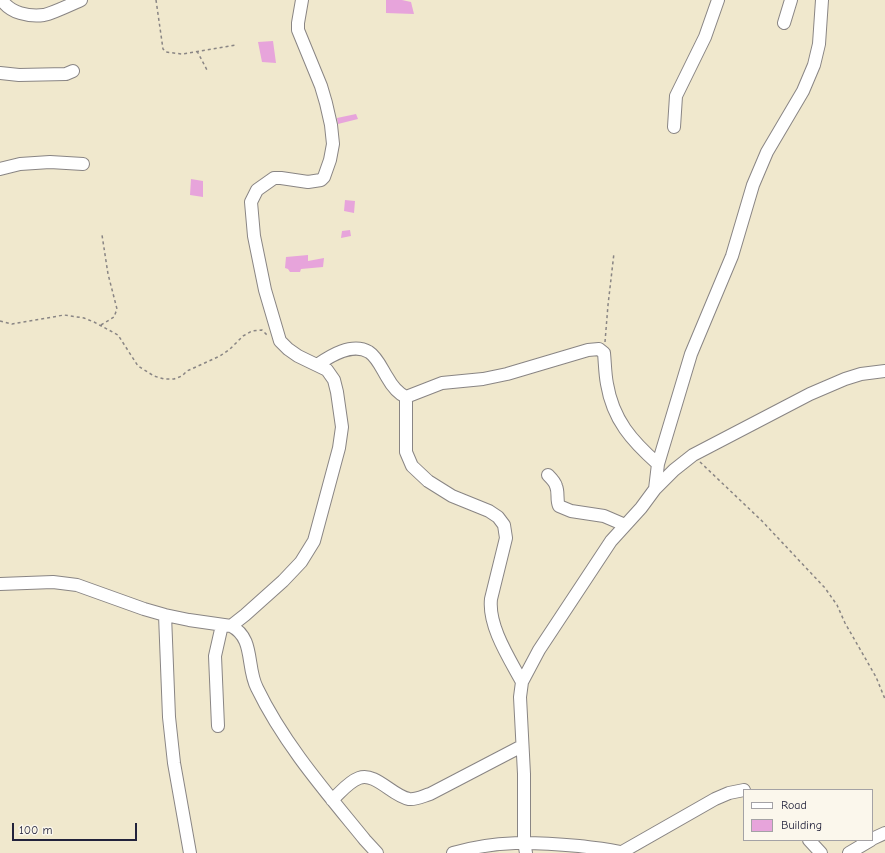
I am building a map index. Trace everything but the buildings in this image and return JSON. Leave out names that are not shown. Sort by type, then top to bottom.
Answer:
[{"type":"street","points":[[2,0],[7,7],[17,12],[44,15],[81,0]]},
{"type":"street","points":[[218,726],[215,656],[226,625],[245,615],[283,581],[301,562],[314,541],[339,448],[342,427],[340,408],[334,380],[327,370],[298,356],[280,341],[265,290],[254,236],[251,202],[257,190],[274,178],[308,182],[321,180],[324,177],[330,160],[333,144],[331,125],[326,103],[321,86],[298,30],[302,0]]},
{"type":"street","points":[[674,127],[676,96],[705,36],[718,0]]},
{"type":"street","points":[[784,23],[791,0]]},
{"type":"street","points":[[655,489],[658,464],[691,354],[732,256],[753,186],[767,152],[803,91],[814,65],[819,44],[822,0]]},
{"type":"street","points":[[0,73],[19,75],[66,74],[73,71]]},
{"type":"street","points":[[0,169],[20,164],[50,162],[83,164]]},
{"type":"street","points":[[317,365],[336,353],[360,349],[369,352],[394,389],[406,397],[442,383],[483,379],[508,374],[588,350],[598,349],[604,353],[611,404],[622,426],[639,447],[658,464]]},
{"type":"street","points":[[525,847],[524,774],[520,697],[522,682],[539,650],[611,541],[641,508],[655,489],[674,470],[693,455],[810,394],[855,376],[885,371]]},
{"type":"street","points":[[406,397],[406,452],[412,466],[428,481],[452,496],[494,514],[504,525],[506,538],[490,599],[490,608],[505,652],[522,682]]},
{"type":"street","points":[[548,475],[557,488],[557,502],[559,506],[571,511],[604,516],[625,525]]},
{"type":"street","points":[[0,584],[53,582],[77,585],[144,609],[189,620],[226,625],[239,632],[248,645],[252,678],[274,721],[332,800],[377,853]]},
{"type":"street","points":[[165,614],[169,717],[177,783],[190,853]]},
{"type":"street","points":[[332,800],[351,783],[359,778],[365,777],[371,778],[398,795],[409,799],[418,798],[430,794],[522,746]]},
{"type":"street","points":[[453,853],[469,848],[489,845],[593,848],[623,853],[715,799],[729,793],[743,790]]},
{"type":"street","points":[[873,839],[885,833]]},
{"type":"street","points":[[810,841],[821,853]]},
{"type":"street","points":[[848,853],[870,841]]},
{"type":"path","points":[[156,0],[163,49],[166,52],[171,54],[182,54],[236,45]]},
{"type":"path","points":[[197,51],[207,70]]},
{"type":"path","points":[[101,325],[114,317],[117,309],[108,274],[102,235]]},
{"type":"path","points":[[604,353],[614,253]]},
{"type":"path","points":[[0,321],[12,324],[64,315],[84,318],[101,325],[118,335],[138,366],[154,376],[164,379],[174,379],[182,376],[187,371],[220,356],[243,336],[252,331],[262,330],[271,338],[280,341]]},
{"type":"path","points":[[693,455],[762,521],[825,588],[837,605],[845,623],[876,678],[885,699]]}]
